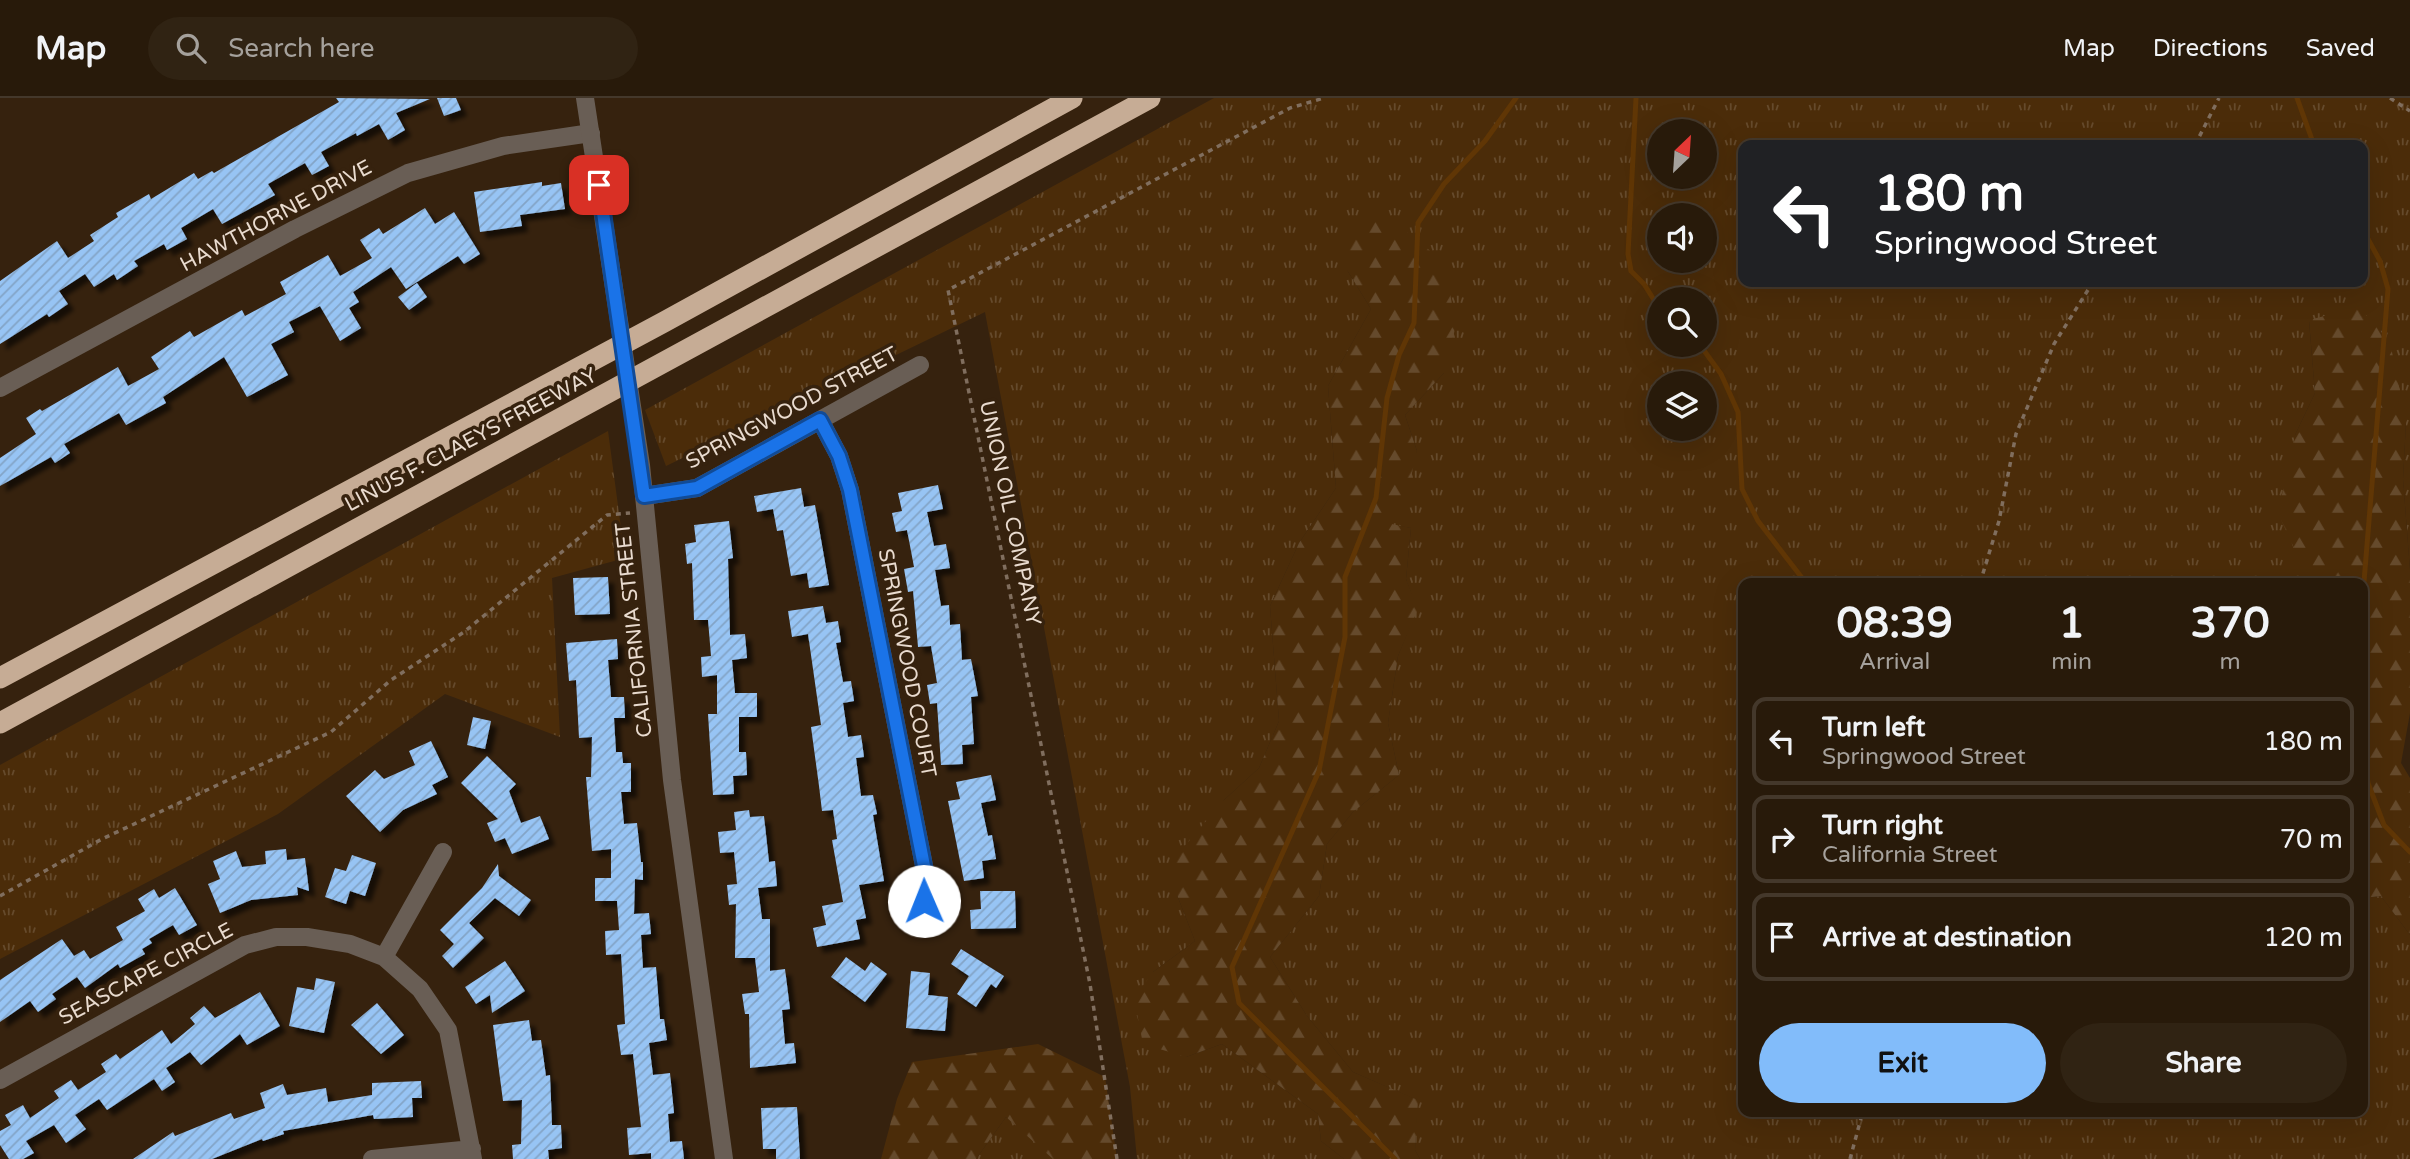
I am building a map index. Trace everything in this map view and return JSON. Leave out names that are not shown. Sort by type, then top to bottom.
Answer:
[{"type":"highway","name":"LINUS F. CLAEYS FREEWAY","points":[[0,678],[678,314],[1072,98]]},
{"type":"highway","name":"LINUS F. CLAEYS FREEWAY","points":[[0,723],[1150,98]]},
{"type":"street","name":"CALIFORNIA STREET","points":[[585,98],[641,465],[672,780],[724,1159]]},
{"type":"street","name":"HAWTHORNE DRIVE","points":[[0,388],[295,229],[408,173],[503,146],[591,133]]},
{"type":"street","name":"SPRINGWOOD STREET","points":[[645,504],[697,488],[920,365]]},
{"type":"street","name":"SPRINGWOOD COURT","points":[[820,420],[839,456],[850,490],[926,876],[926,893],[919,921]]},
{"type":"street","points":[[384,957],[443,852]]},
{"type":"street","name":"SEASCAPE CIRCLE","points":[[0,1080],[245,945],[276,937],[307,937],[350,944],[384,957],[420,989],[448,1030],[472,1154]]},
{"type":"street","points":[[372,1159],[472,1154]]},
{"type":"path","name":"UNION OIL COMPANY","points":[[1117,1159],[1090,984],[948,290],[1290,108],[1324,98]]},
{"type":"path","points":[[2198,140],[2219,98]]},
{"type":"path","points":[[2390,98],[2410,111]]},
{"type":"path","points":[[1982,578],[1999,521],[2016,434],[2054,344],[2091,287]]},
{"type":"path","points":[[0,896],[102,839],[331,732],[391,680],[464,632],[607,516],[645,504]]},
{"type":"path","points":[[1850,1159],[1861,1117]]},
{"type":"green space","points":[[1214,98],[2410,98],[2410,570],[2403,479],[2406,422],[2309,321],[2315,393],[2295,435],[2309,578],[1738,578],[1738,1117],[2368,1117],[2368,897],[2381,896],[2410,935],[2410,1159],[1420,1159],[1415,1150],[1417,1100],[1353,1072],[1307,1016],[1270,957],[1319,896],[1327,844],[1353,812],[1399,775],[1388,723],[1398,656],[1417,609],[1406,579],[1411,528],[1381,523],[1417,451],[1405,415],[1444,373],[1347,270],[1371,309],[1328,386],[1336,488],[1299,543],[1270,606],[1279,721],[1259,768],[1224,800],[1177,895],[1195,941],[1153,972],[1186,1057],[1222,1044],[1318,1114],[1321,1141],[1344,1159],[1137,1159],[1130,1087],[985,312],[666,466],[645,410]]},
{"type":"green space","points":[[1366,218],[1402,228],[1444,262],[1456,325],[1444,373],[1405,415],[1417,451],[1406,499],[1382,522],[1411,528],[1406,579],[1418,609],[1398,656],[1388,723],[1399,775],[1353,812],[1327,844],[1319,896],[1270,957],[1307,1016],[1353,1072],[1418,1100],[1415,1150],[1420,1159],[1344,1159],[1321,1141],[1318,1114],[1222,1044],[1186,1057],[1143,1044],[1134,998],[1153,972],[1195,941],[1177,895],[1171,862],[1224,800],[1259,768],[1279,721],[1270,606],[1299,543],[1336,488],[1328,386],[1371,309],[1347,270],[1339,247]]},
{"type":"green space","points":[[2359,307],[2390,342],[2406,422],[2403,479],[2410,570],[2410,713],[2401,763],[2410,778],[2410,935],[2381,896],[2368,897],[2368,578],[2308,578],[2278,513],[2295,435],[2315,393],[2309,320]]},
{"type":"green space","points":[[608,431],[625,558],[552,578],[560,737],[445,694],[278,814],[0,959],[0,765]]},
{"type":"green space","points":[[1038,1044],[1105,1077],[1117,1159],[1053,1159],[1006,1117],[976,1159],[881,1159],[897,1099],[912,1062]]},
{"type":"green space","points":[[1006,1117],[1053,1156],[1053,1159],[976,1159]]},
{"type":"building","points":[[336,98],[430,99],[396,113],[405,130],[388,140],[379,124],[357,136],[356,133],[321,152],[329,166],[312,175],[305,163],[268,184],[275,195],[222,224],[213,209],[181,228],[187,239],[167,250],[164,244],[134,261],[138,266],[117,280],[114,274],[94,287],[85,274],[59,291],[68,304],[0,344],[0,281],[57,241],[68,258],[94,241],[90,235],[118,217],[116,213],[149,194],[151,199],[194,173],[198,179],[212,171],[214,173],[339,102]]},
{"type":"building","points":[[437,98],[456,98],[461,110],[444,116]]},
{"type":"building","points":[[542,182],[542,186],[561,183],[565,209],[520,215],[522,226],[480,232],[474,192]]},
{"type":"building","points":[[425,208],[435,224],[454,212],[480,254],[464,264],[458,256],[406,289],[391,267],[353,292],[359,302],[349,308],[361,328],[340,341],[320,306],[289,322],[294,332],[271,344],[288,375],[247,397],[224,357],[163,397],[166,403],[126,425],[119,413],[64,444],[70,453],[55,463],[51,457],[0,486],[0,458],[36,434],[26,418],[118,367],[128,386],[159,369],[151,357],[190,331],[194,337],[242,310],[245,316],[286,294],[280,282],[328,255],[340,276],[372,258],[360,240],[379,228],[383,234]]},
{"type":"building","points":[[417,283],[427,297],[409,310],[398,297]]},
{"type":"building","points":[[938,485],[943,509],[927,512],[934,546],[946,544],[950,568],[935,570],[941,606],[949,605],[950,625],[960,624],[962,660],[971,659],[978,696],[971,697],[974,744],[962,745],[963,764],[941,765],[937,703],[930,704],[927,685],[937,683],[931,646],[918,647],[913,591],[908,592],[904,569],[914,567],[907,530],[896,532],[892,513],[902,511],[898,493]]},
{"type":"building","points":[[801,488],[804,507],[815,505],[829,585],[809,588],[807,573],[791,576],[783,530],[777,531],[773,509],[757,512],[754,496]]},
{"type":"building","points":[[729,521],[733,558],[728,559],[730,635],[745,634],[747,658],[732,660],[735,693],[757,693],[757,717],[739,717],[739,752],[746,752],[747,775],[733,776],[734,794],[713,795],[708,714],[717,714],[717,675],[702,677],[701,657],[711,656],[708,620],[694,620],[692,563],[687,564],[685,544],[696,542],[694,525]]},
{"type":"building","points":[[608,577],[610,614],[575,615],[573,578]]},
{"type":"building","points":[[823,606],[826,623],[838,621],[841,642],[836,643],[843,682],[851,681],[854,701],[843,703],[848,737],[861,735],[864,757],[856,758],[861,796],[873,795],[877,814],[873,815],[884,881],[859,885],[866,918],[856,920],[860,939],[817,947],[813,928],[826,925],[822,906],[843,902],[832,840],[837,839],[833,810],[822,811],[811,727],[821,725],[808,634],[792,637],[788,611]]},
{"type":"building","points":[[617,639],[618,659],[608,660],[611,697],[624,697],[625,718],[614,718],[616,752],[622,752],[623,763],[631,763],[631,792],[621,792],[624,824],[637,823],[643,862],[643,880],[635,879],[634,914],[649,913],[651,934],[641,935],[643,968],[656,967],[660,1019],[664,1019],[667,1040],[649,1043],[653,1075],[670,1073],[674,1113],[668,1114],[670,1142],[682,1141],[684,1159],[651,1159],[651,1153],[629,1155],[627,1128],[641,1127],[633,1054],[621,1055],[617,1025],[625,1024],[621,954],[606,955],[605,931],[619,930],[617,901],[595,901],[595,878],[611,878],[611,849],[592,851],[586,777],[591,777],[592,737],[579,738],[576,680],[569,681],[566,643]]},
{"type":"building","points":[[473,717],[491,721],[485,749],[467,745]]},
{"type":"building","points":[[431,741],[448,777],[432,785],[437,794],[403,810],[380,832],[346,796],[375,770],[384,779],[415,765],[409,751]]},
{"type":"building","points":[[487,756],[516,784],[509,791],[521,823],[540,816],[549,839],[512,854],[505,838],[495,842],[487,823],[498,819],[461,783]]},
{"type":"building","points":[[991,775],[996,800],[981,803],[988,836],[992,835],[996,859],[982,861],[984,878],[964,881],[948,801],[960,799],[956,782]]},
{"type":"building","points":[[749,810],[750,817],[764,816],[769,862],[775,861],[777,886],[758,888],[762,919],[770,919],[770,971],[785,969],[790,1009],[782,1010],[785,1044],[794,1043],[796,1063],[750,1068],[749,1014],[745,1014],[742,994],[759,992],[755,958],[735,958],[736,904],[729,905],[727,885],[737,884],[734,852],[720,853],[718,832],[736,830],[734,812]]},
{"type":"building","points":[[286,849],[287,860],[305,858],[309,891],[297,887],[298,895],[251,900],[220,913],[208,884],[220,879],[213,861],[236,851],[242,867],[266,864],[265,851]]},
{"type":"building","points":[[352,855],[376,863],[365,896],[350,891],[346,904],[325,897],[335,868],[346,871]]},
{"type":"building","points":[[498,864],[499,876],[531,900],[519,916],[495,898],[469,923],[484,938],[453,968],[442,956],[454,944],[440,930],[482,888]]},
{"type":"building","points":[[175,888],[197,925],[179,935],[173,925],[149,939],[152,943],[142,949],[145,954],[120,968],[118,964],[85,988],[77,977],[52,994],[56,999],[38,1012],[30,1001],[0,1022],[0,980],[62,939],[74,956],[84,950],[90,959],[123,940],[116,927],[145,911],[138,899],[154,889],[159,898]]},
{"type":"building","points":[[980,891],[1015,891],[1016,928],[971,929],[970,910],[981,909]]},
{"type":"building","points":[[961,949],[1004,976],[996,988],[991,984],[976,1007],[957,994],[969,976],[951,964]]},
{"type":"building","points":[[846,957],[865,971],[871,962],[887,974],[865,1002],[831,977]]},
{"type":"building","points":[[505,961],[525,991],[492,1013],[490,995],[476,1004],[465,987]]},
{"type":"building","points":[[911,971],[930,973],[928,995],[948,997],[945,1031],[906,1028]]},
{"type":"building","points":[[316,978],[335,982],[324,1033],[289,1026],[297,987],[314,990]]},
{"type":"building","points":[[260,992],[280,1026],[247,1045],[240,1034],[201,1065],[190,1052],[166,1068],[175,1082],[162,1091],[154,1079],[107,1110],[99,1099],[75,1115],[86,1129],[66,1143],[54,1125],[26,1141],[34,1153],[23,1159],[9,1159],[0,1145],[0,1131],[11,1125],[5,1115],[23,1105],[30,1118],[59,1098],[54,1091],[71,1080],[78,1090],[106,1072],[101,1064],[116,1054],[120,1059],[162,1030],[171,1044],[195,1024],[190,1018],[204,1006],[215,1018]]},
{"type":"building","points":[[377,1003],[404,1035],[381,1054],[351,1025]]},
{"type":"building","points":[[529,1020],[532,1041],[541,1040],[546,1076],[550,1075],[552,1125],[561,1125],[562,1148],[548,1150],[549,1159],[513,1159],[512,1145],[521,1144],[522,1100],[503,1101],[493,1025]]},
{"type":"building","points":[[421,1081],[422,1098],[412,1098],[413,1117],[374,1119],[373,1115],[283,1131],[284,1134],[263,1141],[262,1139],[212,1159],[133,1159],[173,1132],[175,1136],[231,1113],[234,1119],[265,1108],[260,1093],[283,1084],[287,1095],[326,1088],[328,1102],[372,1095],[372,1083]]},
{"type":"building","points":[[797,1107],[800,1159],[776,1159],[776,1149],[763,1149],[761,1108]]},
{"type":"waterway","points":[[1395,1159],[1239,1003],[1232,967],[1319,771],[1345,637],[1345,577],[1376,498],[1387,398],[1399,355],[1414,323],[1418,223],[1444,184],[1485,141],[1516,98]]},
{"type":"waterway","points":[[1636,98],[1628,254],[1631,271],[1647,289]]},
{"type":"waterway","points":[[2297,98],[2312,140]]},
{"type":"waterway","points":[[2364,578],[2388,289],[2380,261],[2368,239]]},
{"type":"waterway","points":[[1709,357],[1721,374],[1738,412],[1742,489],[1758,521],[1802,578]]},
{"type":"waterway","points":[[2368,783],[2384,825],[2410,852]]},
{"type":"route","points":[[599,185],[644,496],[697,488],[820,420],[839,456],[850,490],[926,876],[924,901]]}]
